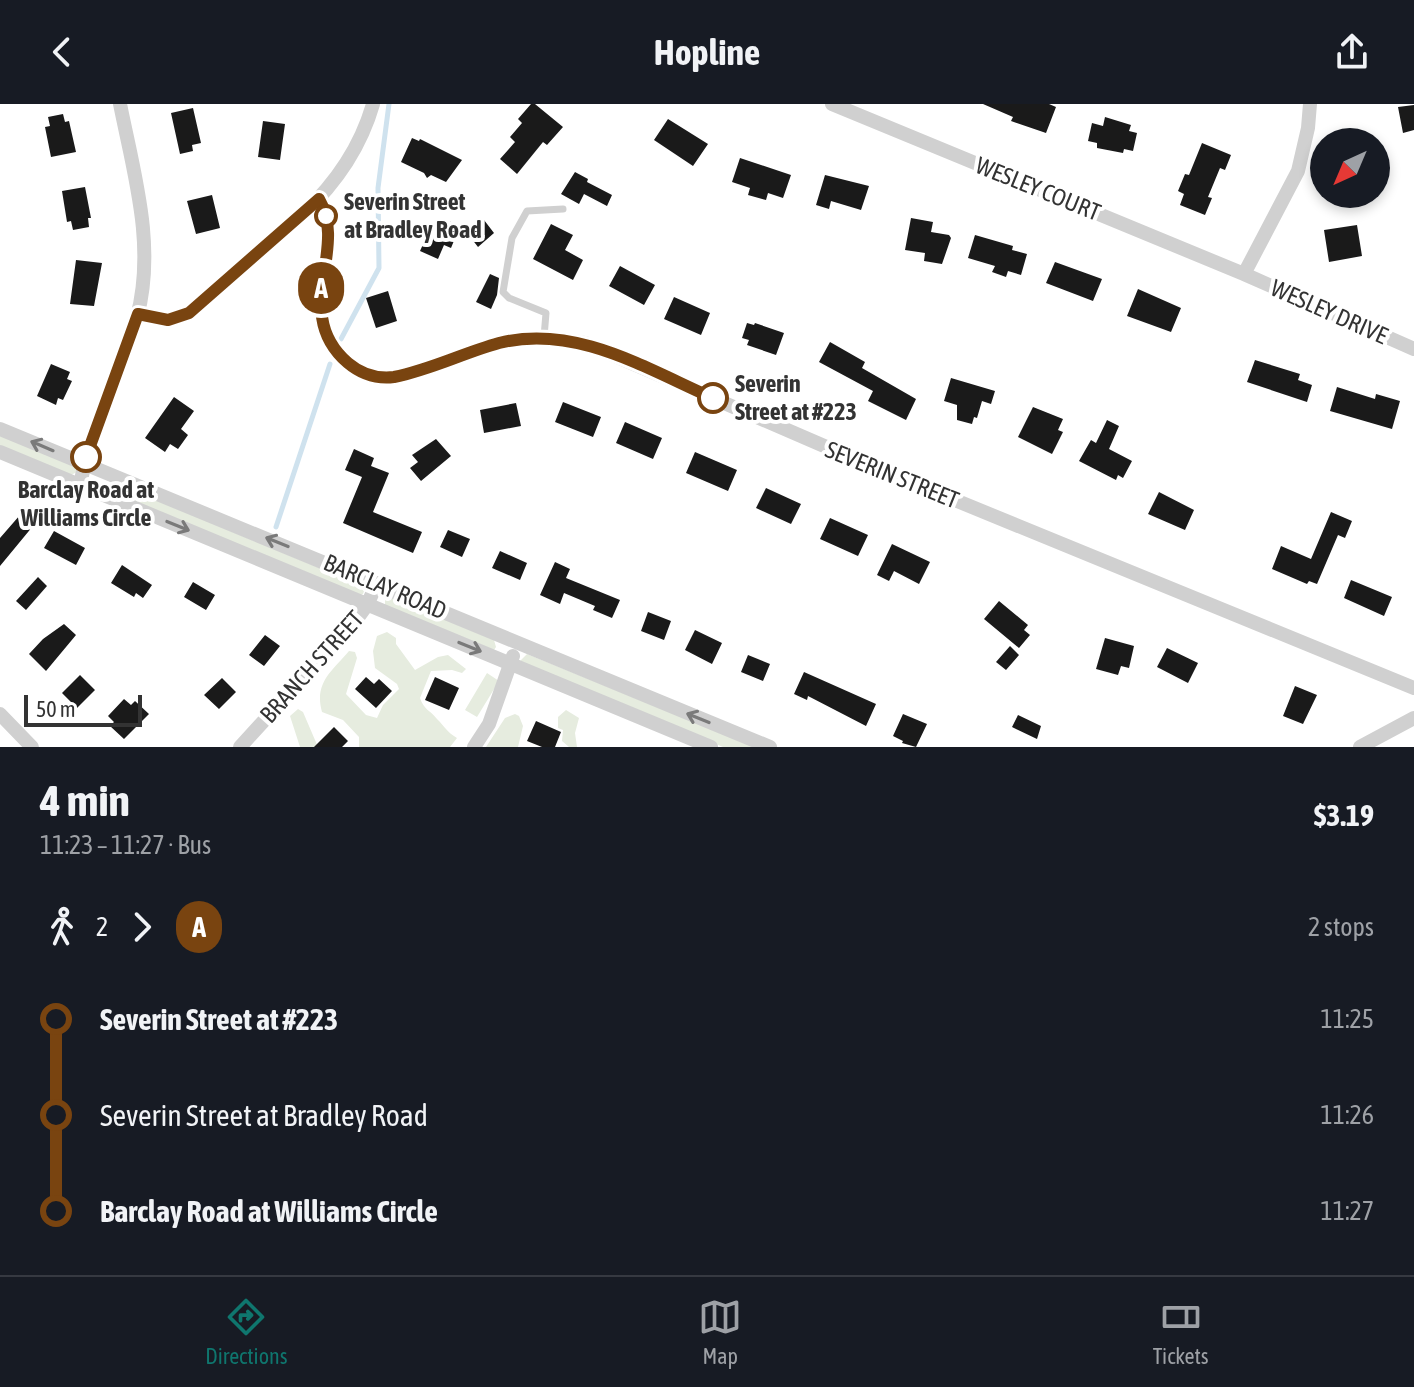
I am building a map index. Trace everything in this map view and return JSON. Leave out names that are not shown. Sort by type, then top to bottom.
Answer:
[{"type":"street","points":[[80,486],[84,464],[138,314],[145,237],[120,104]]},
{"type":"street","points":[[138,314],[168,320],[189,313],[319,199],[343,167],[366,126],[373,104]]},
{"type":"street","name":"WESLEY COURT","points":[[832,104],[1244,274]]},
{"type":"street","points":[[1244,274],[1298,171],[1310,104]]},
{"type":"street","name":"SEVERIN STREET","points":[[319,199],[329,231],[322,278],[323,319],[335,349],[353,366],[376,377],[394,377],[500,343],[544,337],[585,343],[845,455],[1414,688]]},
{"type":"street","name":"WESLEY DRIVE","points":[[1244,274],[1414,349]]},
{"type":"street","name":"BARCLAY ROAD","points":[[0,429],[770,747]]},
{"type":"street","name":"BARCLAY ROAD","points":[[0,452],[711,747]]},
{"type":"street","name":"BRANCH STREET","points":[[240,747],[367,605],[377,583]]},
{"type":"street","points":[[474,747],[489,724],[518,644]]},
{"type":"street","points":[[0,714],[32,747]]},
{"type":"street","points":[[1360,747],[1414,718]]},
{"type":"lane","points":[[544,337],[546,313],[509,298],[503,292],[512,238],[527,211],[563,209]]},
{"type":"shaded area","points":[[0,434],[77,466],[79,471],[71,475],[0,446]]},
{"type":"shaded area","points":[[113,482],[360,585],[363,594],[119,495],[111,488]]},
{"type":"shaded area","points":[[390,597],[494,640],[496,647],[494,650],[385,605],[385,599]]},
{"type":"shaded area","points":[[387,632],[396,638],[396,644],[415,670],[448,655],[466,669],[462,673],[431,671],[420,698],[425,708],[457,738],[450,747],[359,747],[359,737],[343,720],[322,712],[322,685],[349,651],[355,652],[357,658],[346,694],[366,715],[377,718],[383,705],[399,689],[397,684],[375,668],[373,651],[377,636]]},
{"type":"shaded area","points":[[527,654],[755,747],[723,747],[520,661]]},
{"type":"shaded area","points":[[487,673],[499,681],[477,717],[465,710]]},
{"type":"shaded area","points":[[298,709],[303,712],[318,747],[300,747],[290,716]]},
{"type":"shaded area","points":[[566,710],[579,718],[575,733],[577,747],[569,747],[562,741],[563,730],[558,728],[558,717]]},
{"type":"shaded area","points":[[515,714],[523,726],[518,747],[486,747],[505,718]]},
{"type":"building","points":[[531,104],[563,127],[547,145],[543,142],[517,174],[500,159],[515,142],[510,137],[522,123],[518,119]]},
{"type":"building","points":[[983,104],[1049,104],[1056,107],[1046,133],[1011,121],[1013,117]]},
{"type":"building","points":[[1414,105],[1414,130],[1403,133],[1398,107]]},
{"type":"building","points":[[193,108],[201,143],[192,145],[193,151],[180,154],[171,113]]},
{"type":"building","points":[[63,114],[65,122],[69,121],[76,152],[51,157],[45,127],[50,126],[48,117]]},
{"type":"building","points":[[1105,117],[1131,125],[1129,131],[1137,133],[1133,151],[1124,149],[1123,153],[1097,148],[1097,143],[1088,141],[1092,123],[1103,126]]},
{"type":"building","points":[[668,119],[708,144],[693,166],[654,140]]},
{"type":"building","points":[[263,121],[285,124],[280,160],[258,157]]},
{"type":"building","points":[[412,138],[462,160],[446,182],[431,175],[427,178],[424,173],[401,162]]},
{"type":"building","points":[[1202,143],[1231,155],[1225,170],[1220,168],[1208,197],[1212,198],[1205,215],[1180,205],[1184,194],[1178,191],[1185,174],[1189,175]]},
{"type":"building","points":[[740,158],[791,175],[783,198],[768,193],[766,200],[748,195],[750,188],[732,182]]},
{"type":"building","points":[[575,172],[612,195],[607,206],[584,194],[579,204],[561,194]]},
{"type":"building","points":[[825,175],[869,186],[861,210],[831,201],[829,209],[816,205]]},
{"type":"building","points":[[85,187],[91,218],[88,218],[89,227],[73,230],[71,221],[67,222],[62,191]]},
{"type":"building","points":[[212,195],[220,228],[196,234],[187,201]]},
{"type":"building","points":[[440,217],[460,226],[451,248],[444,245],[438,259],[420,251],[429,231],[434,232]]},
{"type":"building","points":[[911,218],[933,222],[931,232],[949,235],[951,238],[942,264],[924,261],[925,253],[905,250]]},
{"type":"building","points":[[484,220],[494,233],[478,247],[468,234]]},
{"type":"building","points":[[551,224],[573,235],[565,250],[583,260],[573,280],[533,259]]},
{"type":"building","points":[[1357,225],[1362,256],[1329,262],[1324,230]]},
{"type":"building","points":[[975,235],[1013,246],[1012,250],[1027,254],[1021,275],[1008,271],[1006,277],[992,272],[995,266],[968,258]]},
{"type":"building","points":[[76,260],[102,263],[94,306],[70,304]]},
{"type":"building","points":[[1055,262],[1102,279],[1093,301],[1046,283]]},
{"type":"building","points":[[620,266],[655,285],[644,305],[609,286]]},
{"type":"building","points":[[490,274],[499,278],[491,309],[476,302]]},
{"type":"building","points":[[1138,289],[1181,308],[1171,332],[1127,316]]},
{"type":"building","points":[[388,291],[397,321],[376,328],[366,298]]},
{"type":"building","points":[[674,297],[710,313],[701,335],[664,319]]},
{"type":"building","points":[[747,323],[784,333],[776,355],[747,345],[749,340],[742,338]]},
{"type":"building","points":[[830,342],[865,362],[862,368],[916,399],[906,420],[868,401],[873,391],[819,362]]},
{"type":"building","points":[[1255,360],[1300,374],[1298,380],[1312,385],[1307,402],[1247,382]]},
{"type":"building","points":[[51,364],[70,372],[67,379],[72,381],[63,400],[58,398],[56,405],[37,396]]},
{"type":"building","points":[[951,378],[995,391],[991,404],[982,401],[972,424],[957,420],[957,405],[944,401]]},
{"type":"building","points":[[1337,387],[1375,399],[1376,394],[1400,401],[1392,429],[1330,411]]},
{"type":"building","points":[[174,397],[194,411],[181,429],[188,435],[178,449],[170,444],[165,452],[145,438]]},
{"type":"building","points":[[563,402],[601,417],[593,437],[555,422]]},
{"type":"building","points":[[516,403],[521,426],[484,433],[480,410]]},
{"type":"building","points":[[1033,407],[1063,419],[1058,430],[1063,432],[1052,454],[1018,437]]},
{"type":"building","points":[[1107,420],[1119,426],[1109,449],[1132,461],[1123,478],[1118,475],[1116,480],[1079,461],[1091,440],[1096,443]]},
{"type":"building","points":[[625,422],[662,438],[653,459],[616,443]]},
{"type":"building","points":[[436,439],[451,456],[421,481],[410,468],[418,462],[412,455]]},
{"type":"building","points":[[354,449],[374,458],[371,466],[389,473],[373,512],[422,532],[413,553],[343,523],[362,477],[345,470]]},
{"type":"building","points":[[695,452],[737,470],[728,491],[686,473]]},
{"type":"building","points":[[766,488],[801,504],[791,524],[756,508]]},
{"type":"building","points":[[1159,492],[1194,510],[1185,530],[1148,514]]},
{"type":"building","points":[[1331,512],[1352,521],[1345,538],[1338,535],[1317,584],[1309,581],[1307,584],[1272,569],[1281,546],[1311,559]]},
{"type":"building","points":[[20,515],[33,526],[0,566],[0,538]]},
{"type":"building","points":[[830,518],[868,535],[858,556],[820,539]]},
{"type":"building","points":[[448,530],[470,539],[462,557],[440,547]]},
{"type":"building","points":[[54,531],[85,548],[76,565],[44,548]]},
{"type":"building","points":[[892,544],[930,562],[919,584],[894,571],[889,581],[877,575]]},
{"type":"building","points":[[500,551],[527,563],[520,580],[492,568]]},
{"type":"building","points":[[555,562],[570,569],[566,578],[620,600],[612,618],[593,610],[595,606],[564,593],[560,604],[540,595]]},
{"type":"building","points":[[122,565],[152,585],[143,598],[136,593],[134,597],[111,583]]},
{"type":"building","points":[[38,577],[47,586],[26,610],[16,601]]},
{"type":"building","points":[[1351,580],[1392,597],[1384,616],[1344,598]]},
{"type":"building","points":[[193,582],[215,595],[206,610],[184,597]]},
{"type":"building","points":[[999,601],[1028,625],[1024,630],[1030,635],[1019,648],[984,619]]},
{"type":"building","points":[[648,612],[671,621],[664,640],[641,631]]},
{"type":"building","points":[[64,624],[76,635],[46,671],[29,654]]},
{"type":"building","points":[[695,630],[722,643],[712,664],[685,650]]},
{"type":"building","points":[[265,635],[280,646],[264,666],[249,655]]},
{"type":"building","points":[[1105,638],[1134,646],[1129,668],[1121,666],[1118,675],[1096,669]]},
{"type":"building","points":[[1010,646],[1019,655],[1006,670],[996,662]]},
{"type":"building","points":[[1167,648],[1198,663],[1188,683],[1157,667]]},
{"type":"building","points":[[748,655],[770,664],[763,681],[741,672]]},
{"type":"building","points":[[804,672],[876,704],[866,726],[808,696],[807,700],[794,694]]},
{"type":"building","points":[[80,675],[95,690],[77,708],[62,693]]},
{"type":"building","points":[[366,677],[374,684],[379,679],[392,691],[376,708],[355,689]]},
{"type":"building","points":[[435,677],[459,688],[449,710],[425,700]]},
{"type":"building","points":[[222,678],[236,692],[219,709],[204,695]]},
{"type":"building","points":[[1295,686],[1317,695],[1303,724],[1283,716]]},
{"type":"building","points":[[124,699],[131,705],[135,701],[149,714],[124,739],[110,726],[114,722],[108,716]]},
{"type":"building","points":[[903,714],[927,724],[916,747],[902,743],[893,736]]},
{"type":"building","points":[[1018,715],[1041,726],[1037,739],[1012,727]]},
{"type":"building","points":[[536,721],[561,732],[555,747],[542,747],[527,741]]},
{"type":"building","points":[[334,727],[348,741],[342,747],[314,747]]},
{"type":"waterway","points":[[341,339],[379,268],[378,188],[389,104]]},
{"type":"waterway","points":[[276,527],[330,364]]},
{"type":"bus line","name":"A","points":[[86,457],[138,314],[168,320],[189,313],[319,199],[329,231],[320,298],[323,319],[335,349],[360,371],[376,377],[394,377],[500,343],[538,337],[563,338],[608,352],[713,398]]},
{"type":"place","name":"Severin Street at Bradley Road","points":[[326,216]]},
{"type":"place","name":"Severin Street at #223","points":[[713,398]]},
{"type":"place","name":"Barclay Road at Williams Circle","points":[[86,457]]}]
